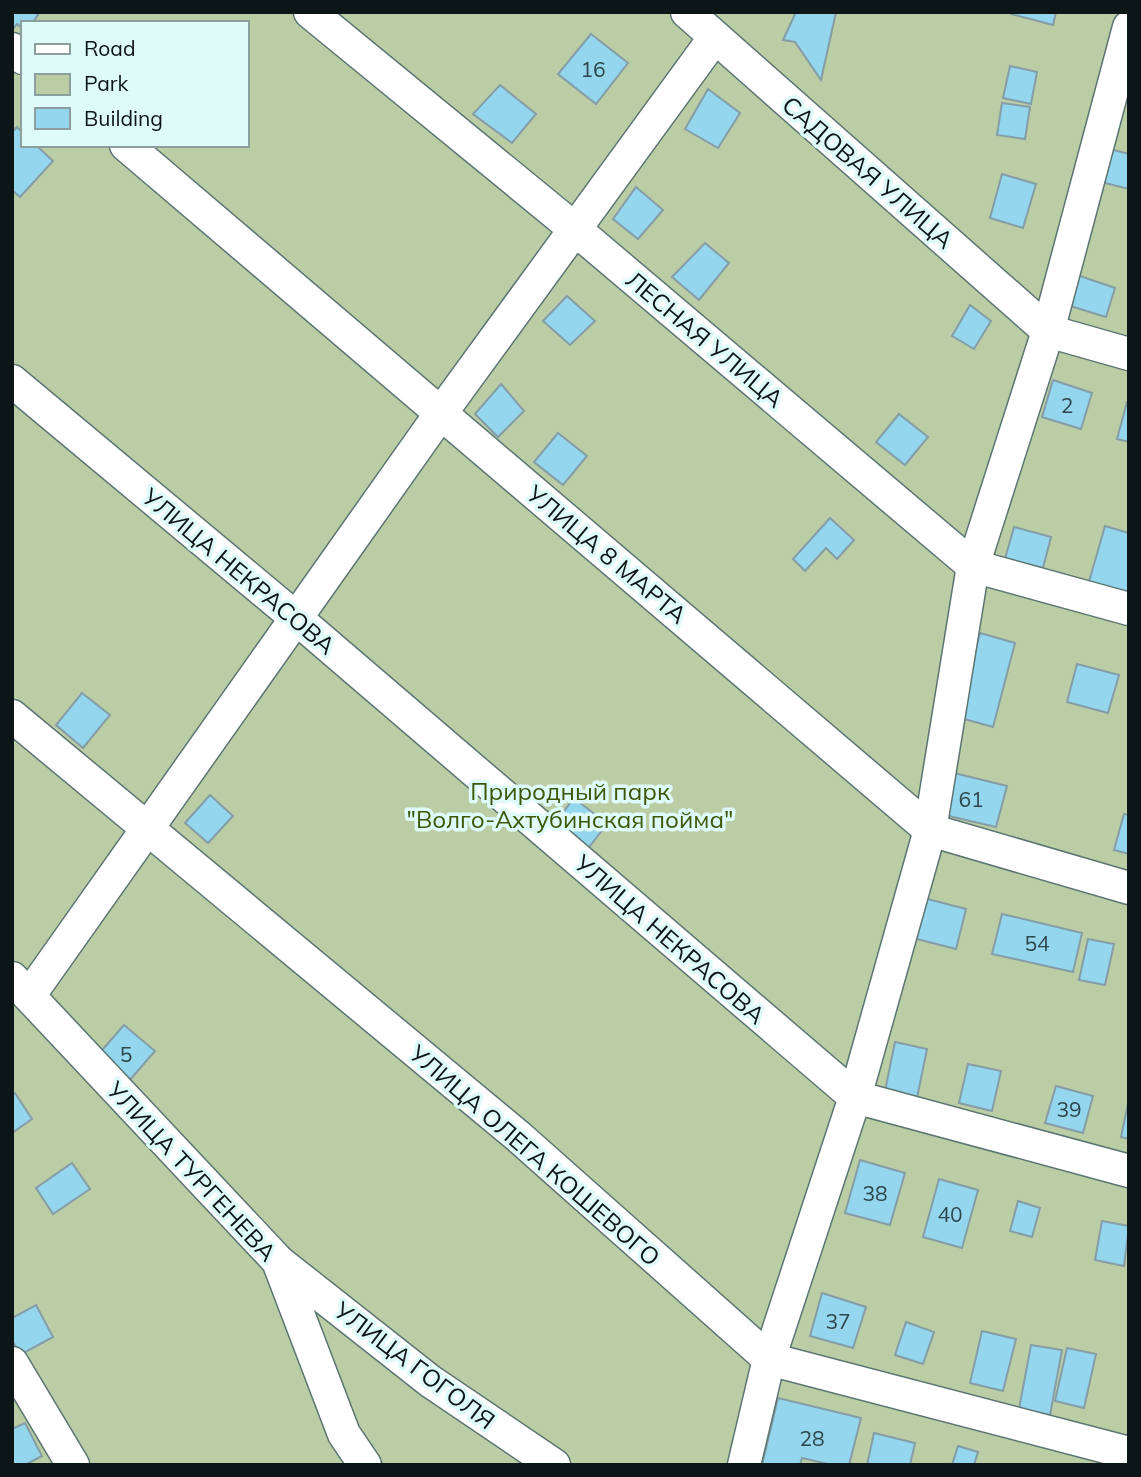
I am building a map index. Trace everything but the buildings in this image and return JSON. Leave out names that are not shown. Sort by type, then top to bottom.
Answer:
[{"type":"street","name":"ЛЕСНАЯ УЛИЦА","points":[[310,12],[576,230],[973,566],[1129,609]]},
{"type":"street","name":"САДОВАЯ УЛИЦА","points":[[687,12],[1048,331]]},
{"type":"street","points":[[744,1465],[769,1359],[855,1097],[930,830],[973,566],[1118,113],[1129,27]]},
{"type":"street","points":[[21,987],[147,828],[441,413],[715,37]]},
{"type":"street","name":"УЛИЦА 8 МАРТА","points":[[128,147],[930,830],[1129,888]]},
{"type":"street","points":[[1048,331],[1129,354]]},
{"type":"street","name":"УЛИЦА НЕКРАСОВА","points":[[12,381],[296,618],[855,1097],[1129,1171]]},
{"type":"street","name":"УЛИЦА ОЛЕГА КОШЕВОГО","points":[[12,716],[519,1137],[769,1359],[1129,1454]]},
{"type":"street","name":"УЛИЦА ТУРГЕНЕВА","points":[[21,987],[278,1261],[344,1434],[365,1465]]},
{"type":"street","name":"УЛИЦА ГОГОЛЯ","points":[[278,1261],[430,1381],[554,1465]]},
{"type":"street","points":[[12,1363],[73,1465]]},
{"type":"green space","name":"Природный парк \"Волго-Ахтубинская пойма\"","points":[[12,12],[1129,12],[1129,1465],[12,1465]]}]
